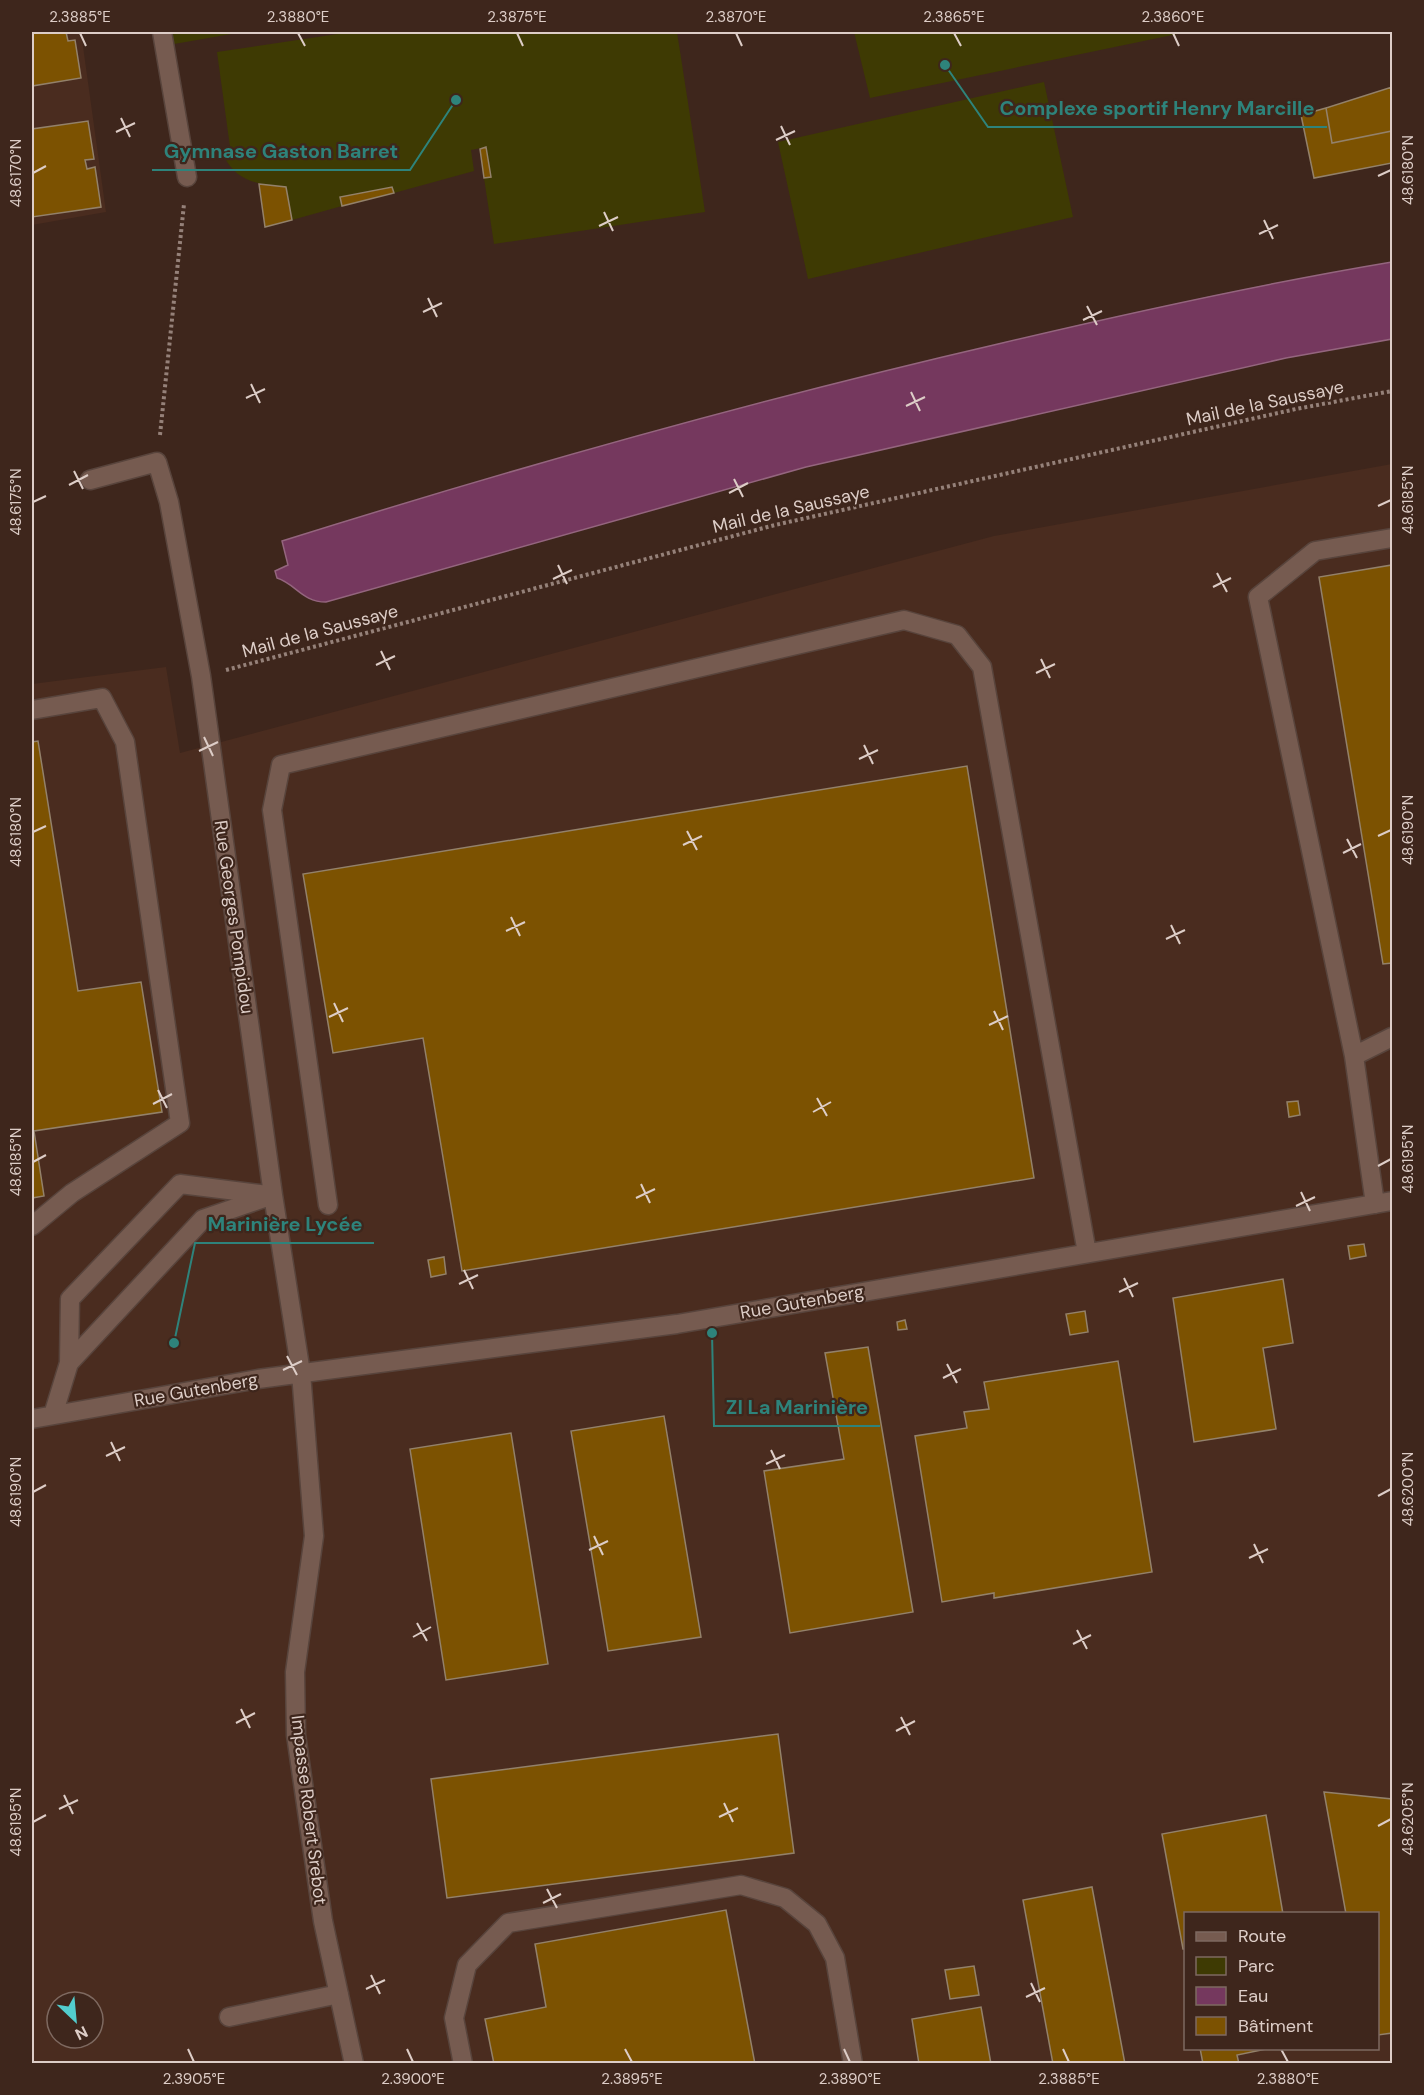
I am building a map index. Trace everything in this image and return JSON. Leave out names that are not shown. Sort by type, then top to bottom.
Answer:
[{"type":"street","points":[[162,32],[187,177]]},
{"type":"street","points":[[90,480],[157,462]]},
{"type":"street","name":"Rue Georges Pompidou","points":[[157,462],[170,502],[201,676],[273,1195],[301,1373]]},
{"type":"street","points":[[1384,1203],[1258,597],[1315,551],[1392,538]]},
{"type":"street","points":[[328,1205],[272,810],[281,765],[904,620],[957,635],[982,668],[1087,1253]]},
{"type":"street","points":[[32,710],[102,698],[125,742],[180,1123],[72,1193],[32,1226]]},
{"type":"street","points":[[1354,1056],[1392,1038]]},
{"type":"street","points":[[53,1415],[69,1363],[70,1299],[180,1184],[273,1195]]},
{"type":"street","points":[[69,1363],[203,1220],[273,1195]]},
{"type":"street","name":"Rue Gutenberg","points":[[32,1419],[301,1373],[677,1323],[1384,1203]]},
{"type":"street","name":"Impasse Robert Srebot","points":[[301,1373],[314,1536],[295,1672],[296,1735],[323,1920],[354,2064]]},
{"type":"street","points":[[462,2064],[454,2018],[467,1965],[508,1923],[741,1885],[785,1898],[817,1924],[835,1958],[853,2064]]},
{"type":"street","points":[[229,2017],[339,1994]]},
{"type":"path","points":[[157,462],[187,177]]},
{"type":"path","name":"Mail de la Saussaye","points":[[201,676],[775,525],[1296,409],[1392,391]]},
{"type":"shaded area","points":[[32,32],[81,32],[106,212],[32,225]]},
{"type":"shaded area","points":[[1392,464],[1392,2063],[32,2063],[32,684],[166,667],[180,753],[994,536]]},
{"type":"green space","points":[[154,32],[243,32],[157,47]]},
{"type":"green space","points":[[351,32],[677,32],[705,212],[494,244],[484,178],[491,176],[486,147],[471,150],[474,171],[394,193],[392,188],[340,197],[342,206],[292,220],[286,187],[258,183],[242,177],[223,155],[231,154],[217,52]]},
{"type":"green space","points":[[854,32],[1187,32],[870,98]]},
{"type":"green space","points":[[1044,82],[1073,217],[808,279],[778,142]]},
{"type":"water","points":[[1392,262],[1392,339],[1286,358],[806,467],[326,602],[305,596],[277,578],[275,571],[288,565],[282,541],[459,487],[727,411],[1145,310]]},
{"type":"building","points":[[32,32],[66,32],[68,41],[75,40],[81,78],[32,86]]},
{"type":"building","points":[[1392,87],[1392,131],[1332,143],[1326,108]]},
{"type":"building","points":[[1326,108],[1332,143],[1392,131],[1392,163],[1314,178],[1301,115]]},
{"type":"building","points":[[88,121],[94,159],[85,160],[87,169],[95,167],[101,207],[32,217],[32,129]]},
{"type":"building","points":[[486,147],[491,177],[484,178],[480,149]]},
{"type":"building","points":[[259,184],[286,187],[292,220],[265,227]]},
{"type":"building","points":[[392,187],[394,193],[342,206],[340,197]]},
{"type":"building","points":[[1392,565],[1392,963],[1383,964],[1319,577]]},
{"type":"building","points":[[38,741],[78,991],[141,982],[162,1112],[34,1131],[44,1196],[32,1198],[32,742]]},
{"type":"building","points":[[967,766],[1034,1178],[462,1271],[423,1038],[333,1053],[303,874]]},
{"type":"building","points":[[1298,1101],[1300,1115],[1289,1117],[1287,1102]]},
{"type":"building","points":[[1364,1244],[1366,1256],[1350,1259],[1348,1246]]},
{"type":"building","points":[[444,1257],[446,1274],[431,1277],[428,1260]]},
{"type":"building","points":[[1283,1279],[1293,1343],[1263,1348],[1276,1429],[1194,1442],[1173,1298]]},
{"type":"building","points":[[1085,1311],[1088,1332],[1070,1335],[1066,1314]]},
{"type":"building","points":[[905,1320],[907,1329],[898,1330],[897,1322]]},
{"type":"building","points":[[868,1347],[913,1612],[790,1633],[764,1471],[844,1459],[825,1353]]},
{"type":"building","points":[[1118,1361],[1152,1572],[994,1598],[994,1593],[942,1602],[915,1436],[967,1428],[964,1412],[989,1409],[984,1382]]},
{"type":"building","points":[[664,1416],[701,1637],[608,1651],[571,1431]]},
{"type":"building","points":[[511,1433],[548,1664],[446,1680],[410,1449]]},
{"type":"building","points":[[778,1734],[794,1853],[447,1898],[431,1779]]},
{"type":"building","points":[[1324,1792],[1392,1799],[1392,2033],[1379,2035],[1379,1912],[1346,1912]]},
{"type":"building","points":[[1266,1815],[1283,1912],[1184,1912],[1183,1949],[1162,1834]]},
{"type":"building","points":[[1092,1887],[1125,2064],[1053,2064],[1023,1900]]},
{"type":"building","points":[[726,1910],[755,2064],[494,2064],[485,2019],[546,2007],[535,1944]]},
{"type":"building","points":[[974,1966],[979,1995],[950,1999],[945,1970]]},
{"type":"building","points":[[981,2007],[991,2064],[919,2064],[912,2019]]},
{"type":"building","points":[[1200,2050],[1261,2050],[1237,2055],[1239,2064],[1203,2064]]},
{"type":"place","name":"Complexe sportif Henry Marcille","points":[[945,65]]},
{"type":"place","name":"Gymnase Gaston Barret","points":[[456,100]]},
{"type":"place","name":"ZI La Marinière","points":[[712,1333]]},
{"type":"place","name":"Marinière Lycée","points":[[174,1343]]}]
